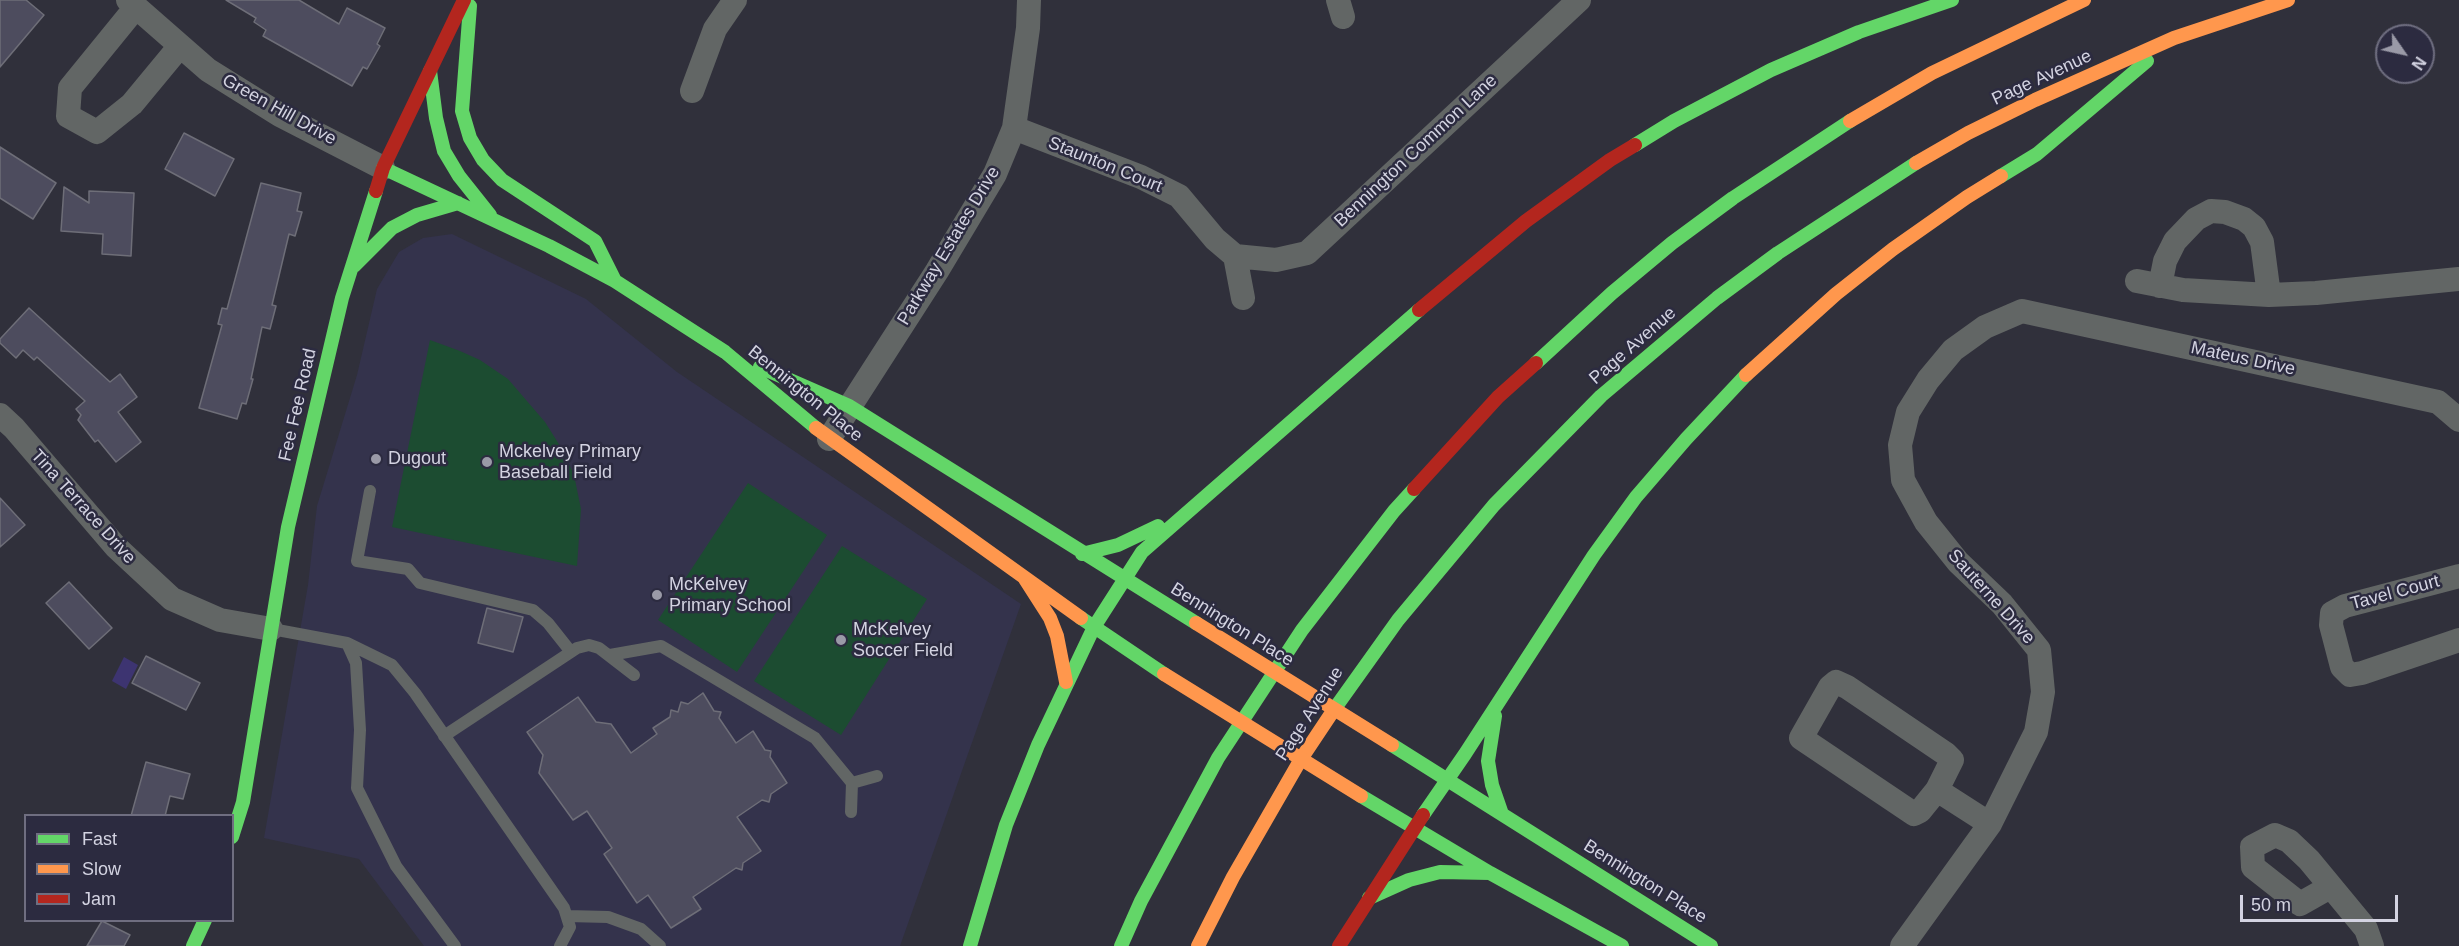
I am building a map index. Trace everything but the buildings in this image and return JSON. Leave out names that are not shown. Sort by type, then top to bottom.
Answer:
[{"type":"main road","name":"Fee Fee Road","points":[[234,830],[244,792],[288,527],[321,382],[351,270],[383,168],[464,0]]},
{"type":"main road","points":[[470,0],[462,111],[470,138],[483,160],[502,180],[595,241],[615,281]]},
{"type":"main road","points":[[970,946],[1006,825],[1038,745],[1094,627],[1142,552],[1422,308],[1526,221],[1610,160],[1674,121],[1771,70],[1859,32],[1952,0]]},
{"type":"main road","points":[[1121,946],[1146,891],[1218,758],[1302,630],[1394,511],[1498,397],[1612,293],[1672,243],[1733,198],[1863,112],[2000,39],[2084,0]]},
{"type":"main road","name":"Page Avenue","points":[[1198,946],[1271,810],[1301,759],[1353,681],[1398,620],[1494,505],[1601,396],[1717,298],[1778,252],[1904,170],[1968,133],[2035,100],[2174,38],[2288,0]]},
{"type":"main road","points":[[1339,946],[1558,608],[1636,497],[1736,385],[1781,341],[1844,287],[1967,197],[2037,154],[2174,38]]},
{"type":"main road","points":[[430,71],[436,118],[444,151],[459,176],[493,219]]},
{"type":"main road","name":"Bennington Place","points":[[383,168],[549,246],[615,281],[725,352],[829,439],[1025,579],[1164,674],[1413,829],[1622,946]]},
{"type":"main road","points":[[351,270],[392,228],[417,215],[458,203]]},
{"type":"main road","name":"Bennington Place","points":[[725,352],[849,406],[1123,580],[1447,778],[1712,946]]},
{"type":"main road","points":[[1082,554],[1118,545],[1189,510]]},
{"type":"main road","points":[[1025,579],[1050,618],[1057,636],[1066,682]]},
{"type":"main road","points":[[1498,703],[1488,761],[1492,785],[1502,813]]},
{"type":"main road","points":[[1369,898],[1409,880],[1440,872],[1490,873]]},
{"type":"main road","points":[[193,946],[205,922]]},
{"type":"street","points":[[692,91],[716,29],[735,0]]},
{"type":"street","name":"Parkway Estates Drive","points":[[829,439],[937,271],[989,184],[1014,128],[1028,28],[1029,0]]},
{"type":"street","name":"Bennington Common Lane","points":[[1235,256],[1276,260],[1306,253],[1579,0]]},
{"type":"street","name":"Green Hill Drive","points":[[180,46],[132,104],[97,132],[68,116],[70,88],[132,3],[208,70],[268,108],[383,168]]},
{"type":"street","name":"Staunton Court","points":[[1014,128],[1141,177],[1179,196],[1215,239],[1235,256]]},
{"type":"street","points":[[2160,286],[2165,261],[2175,241],[2196,219],[2211,211],[2225,212],[2244,219],[2254,227],[2258,234],[2262,242],[2269,295]]},
{"type":"street","points":[[1235,256],[1243,298]]},
{"type":"street","points":[[2137,281],[2183,290],[2269,295],[2316,293],[2459,279]]},
{"type":"street","name":"Mateus Drive","points":[[2022,311],[2438,402],[2459,420]]},
{"type":"street","name":"Sauterne Drive","points":[[1902,946],[1990,824],[2036,732],[2043,692],[2039,650],[2002,604],[1958,562],[1926,522],[1903,480],[1900,445],[1908,412],[1928,380],[1953,350],[1985,327],[2022,311]]},
{"type":"street","name":"Tina Terrace Drive","points":[[0,415],[14,428],[116,547],[172,599],[220,620],[271,629]]},
{"type":"street","name":"Tavel Court","points":[[2459,576],[2345,606],[2332,613],[2331,624],[2342,667],[2350,675],[2362,674],[2459,640]]},
{"type":"street","points":[[1836,682],[1847,687],[1946,754],[1952,760],[1936,790],[1920,811],[1914,814],[1801,738],[1830,687],[1836,682]]},
{"type":"street","points":[[1936,790],[1990,824]]},
{"type":"street","points":[[2330,887],[2300,904],[2253,867],[2252,847],[2275,836],[2289,841],[2309,860],[2366,929],[2372,946]]},
{"type":"lane","points":[[370,491],[357,561],[408,569],[420,583],[533,610],[548,623],[571,652]]},
{"type":"lane","points":[[271,629],[347,643],[392,665],[564,908],[570,927],[560,946]]},
{"type":"lane","points":[[347,643],[356,663],[360,730],[357,788],[396,866],[455,946]]},
{"type":"lane","points":[[444,736],[571,652],[589,645],[610,655],[634,675]]},
{"type":"lane","points":[[610,655],[661,646],[815,738],[852,783],[851,812]]},
{"type":"lane","points":[[852,783],[877,776]]},
{"type":"lane","points":[[567,916],[608,917],[641,929],[660,946]]},
{"type":"shaded area","name":"McKelvey Primary School","points":[[452,234],[586,299],[677,372],[1021,604],[900,946],[424,946],[359,859],[264,838],[308,585],[317,506],[357,375],[377,289],[399,252],[423,238]]},
{"type":"shaded area","points":[[124,657],[138,665],[126,689],[112,681]]},
{"type":"green space","name":"Mckelvey Primary Baseball Field","points":[[430,340],[480,360],[508,379],[545,422],[562,449],[574,475],[581,509],[577,566],[392,527]]},
{"type":"green space","points":[[748,483],[827,535],[737,672],[658,620]]},
{"type":"green space","name":"McKelvey Soccer Field","points":[[842,546],[927,599],[841,735],[754,681]]},
{"type":"traffic: fast","points":[[1635,145],[1674,121],[1771,70],[1859,32],[1952,0]]},
{"type":"traffic: fast","points":[[470,6],[462,111],[470,138],[483,160],[502,180],[595,241],[615,281]]},
{"type":"traffic: fast","points":[[2001,176],[2037,154],[2147,61]]},
{"type":"traffic: fast","points":[[430,71],[436,118],[444,151],[459,176],[490,215]]},
{"type":"traffic: fast","points":[[1536,363],[1612,293],[1672,243],[1733,198],[1850,121]]},
{"type":"traffic: fast","points":[[1333,711],[1398,620],[1494,505],[1601,396],[1717,298],[1778,253],[1916,163]]},
{"type":"traffic: fast","points":[[383,168],[549,246],[615,281],[725,352],[816,428]]},
{"type":"traffic: fast","points":[[234,831],[243,802],[288,527],[342,298],[376,191]]},
{"type":"traffic: fast","points":[[354,266],[392,228],[417,215],[458,203]]},
{"type":"traffic: fast","points":[[970,946],[1006,825],[1038,745],[1094,627],[1142,552],[1419,310]]},
{"type":"traffic: fast","points":[[760,367],[849,406],[1196,623]]},
{"type":"traffic: fast","points":[[1423,815],[1594,555],[1636,497],[1746,375]]},
{"type":"traffic: fast","points":[[1121,946],[1141,901],[1218,758],[1302,630],[1394,511],[1414,489]]},
{"type":"traffic: fast","points":[[1082,554],[1118,545],[1158,526]]},
{"type":"traffic: fast","points":[[1081,618],[1164,674]]},
{"type":"traffic: fast","points":[[1495,716],[1488,761],[1492,785],[1502,814]]},
{"type":"traffic: fast","points":[[1392,745],[1711,946]]},
{"type":"traffic: fast","points":[[1361,796],[1490,873],[1622,946]]},
{"type":"traffic: fast","points":[[1369,898],[1409,880],[1440,872],[1490,873]]},
{"type":"traffic: fast","points":[[193,946],[204,922]]},
{"type":"traffic: slow","points":[[1850,121],[1932,73],[2084,0]]},
{"type":"traffic: slow","points":[[1916,163],[1968,133],[2035,100],[2174,38],[2288,0]]},
{"type":"traffic: slow","points":[[1746,375],[1836,294],[1893,249],[2001,176]]},
{"type":"traffic: slow","points":[[816,428],[1081,618]]},
{"type":"traffic: slow","points":[[1025,579],[1050,618],[1057,636],[1066,682]]},
{"type":"traffic: slow","points":[[1196,623],[1392,745]]},
{"type":"traffic: slow","points":[[1164,674],[1361,796]]},
{"type":"traffic: slow","points":[[1198,946],[1233,877],[1301,759],[1333,711]]},
{"type":"traffic: jam","points":[[376,191],[383,168],[464,0]]},
{"type":"traffic: jam","points":[[1419,310],[1526,221],[1610,160],[1635,145]]},
{"type":"traffic: jam","points":[[1414,489],[1498,397],[1536,363]]},
{"type":"traffic: jam","points":[[1339,946],[1423,815]]},
{"type":"place","name":"Dugout","points":[[376,459]]},
{"type":"place","name":"Mckelvey Primary Baseball Field","points":[[487,462]]},
{"type":"place","name":"McKelvey Primary School","points":[[657,595]]},
{"type":"place","name":"McKelvey Soccer Field","points":[[841,640]]}]
